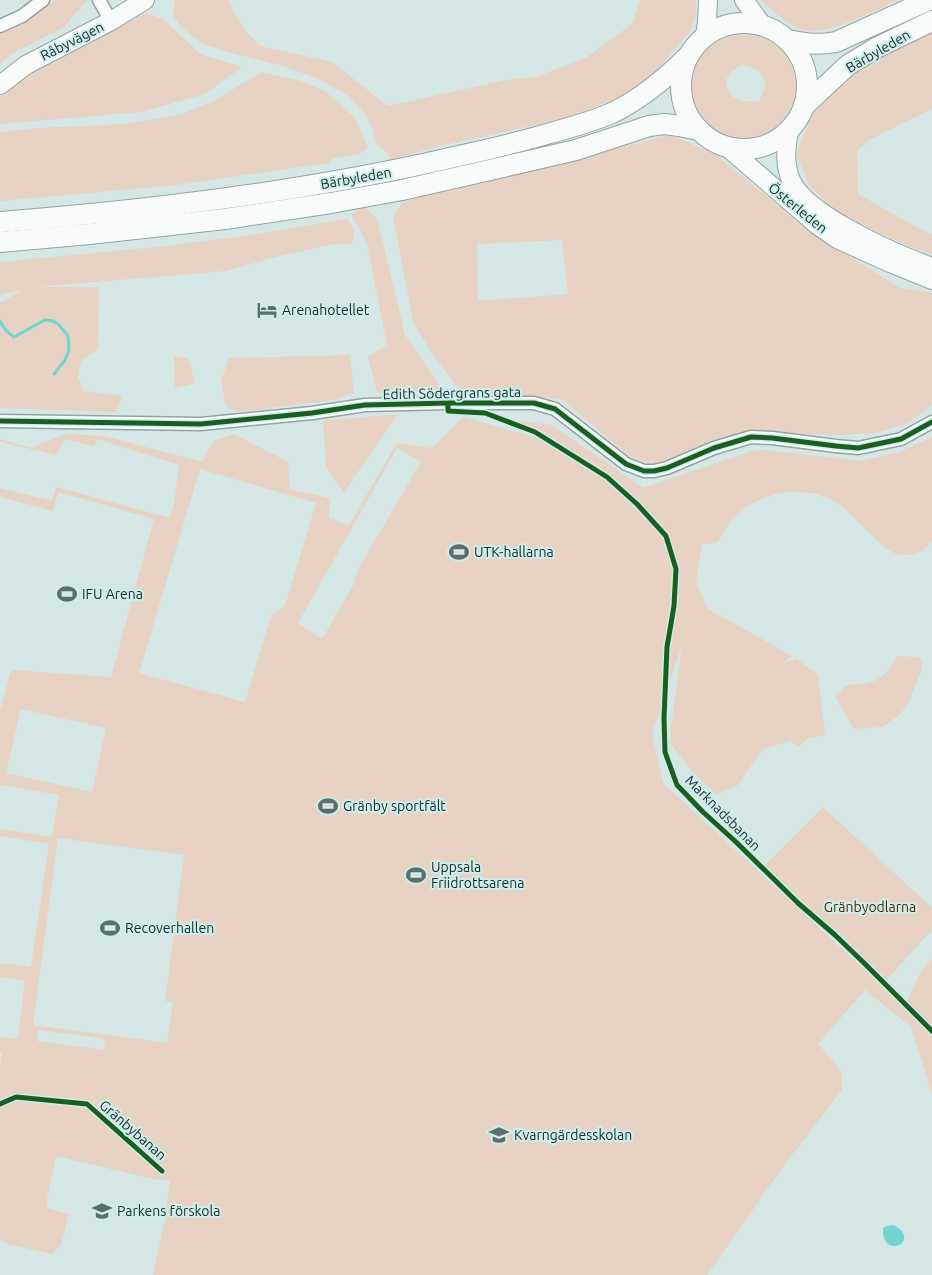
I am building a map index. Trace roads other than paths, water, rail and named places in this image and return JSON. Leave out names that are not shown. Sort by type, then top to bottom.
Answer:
[{"type":"main road","name":"Råbyvägen","points":[[0,85],[26,65],[110,21],[145,0]]},
{"type":"main road","points":[[704,36],[708,0]]},
{"type":"main road","points":[[744,0],[763,26]]},
{"type":"main road","name":"Bärbyleden","points":[[788,40],[820,45],[836,42],[929,0]]},
{"type":"main road","name":"Bärbyleden","points":[[804,106],[848,66],[876,48],[932,21]]},
{"type":"main road","points":[[748,23],[763,26],[776,31],[788,40],[799,54],[806,71],[808,88],[804,106],[798,120],[789,131],[776,141],[760,148],[743,150],[727,147],[712,140],[699,130],[687,114],[681,96],[681,76],[688,58],[704,36],[718,28],[732,24],[748,23]]},
{"type":"main road","name":"Bärbyleden","points":[[0,222],[86,215],[222,199],[403,169],[501,146],[575,126],[611,113],[642,96],[688,58]]},
{"type":"main road","name":"Bärbyleden","points":[[0,242],[215,220],[331,203],[402,190],[576,150],[648,126],[665,124],[699,130]]},
{"type":"main road","name":"Österleden","points":[[789,131],[786,151],[790,179],[795,189],[811,205],[845,227],[880,245],[932,267]]},
{"type":"main road","name":"Österleden","points":[[727,147],[817,225],[837,239],[932,280]]},
{"type":"street","points":[[0,26],[22,16],[43,0]]},
{"type":"street","points":[[99,0],[110,21]]},
{"type":"street","name":"Edith Södergrans gata","points":[[0,421],[201,424],[312,413],[365,405],[534,403],[555,409],[626,464],[654,471],[668,468],[714,448],[751,437],[858,448],[901,439],[932,422]]},
{"type":"water","points":[[894,1225],[902,1231],[904,1237],[903,1242],[893,1246],[888,1244],[884,1238],[883,1228]]},
{"type":"waterway","points":[[0,321],[5,330],[14,337],[45,320],[53,321],[59,325],[68,336],[69,350],[65,360],[54,374]]},
{"type":"place","name":"Arenahotellet","points":[[267,310]]},
{"type":"place","name":"UTK-hallarna","points":[[459,552]]},
{"type":"place","name":"IFU Arena","points":[[67,594]]},
{"type":"place","name":"Gränby sportfält","points":[[328,806]]},
{"type":"place","name":"Uppsala Friidrottsarena","points":[[416,875]]},
{"type":"place","name":"Recoverhallen","points":[[110,928]]},
{"type":"place","name":"Kvarngärdesskolan","points":[[499,1135]]},
{"type":"place","name":"Parkens förskola","points":[[102,1211]]},
{"type":"park label","name":"Gränbyodlarna","points":[[870,907]]}]
